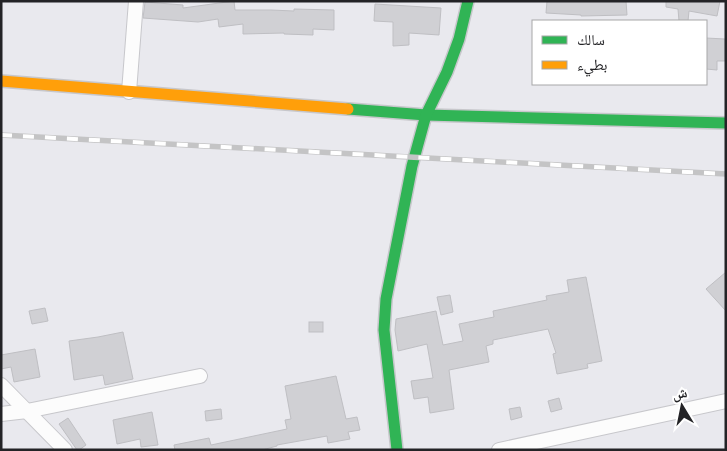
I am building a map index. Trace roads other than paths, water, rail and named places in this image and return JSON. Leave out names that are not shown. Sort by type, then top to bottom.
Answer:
[{"type":"street","points":[[129,92],[136,1]]},
{"type":"street","points":[[396,450],[384,330],[386,299],[412,166],[426,115],[459,39],[468,1]]},
{"type":"street","points":[[1,81],[426,115],[726,123]]},
{"type":"street","points":[[1,414],[27,411],[200,376]]},
{"type":"street","points":[[1,385],[65,450]]},
{"type":"street","points":[[499,450],[726,401]]},
{"type":"railway","points":[[1,135],[726,174]]}]
